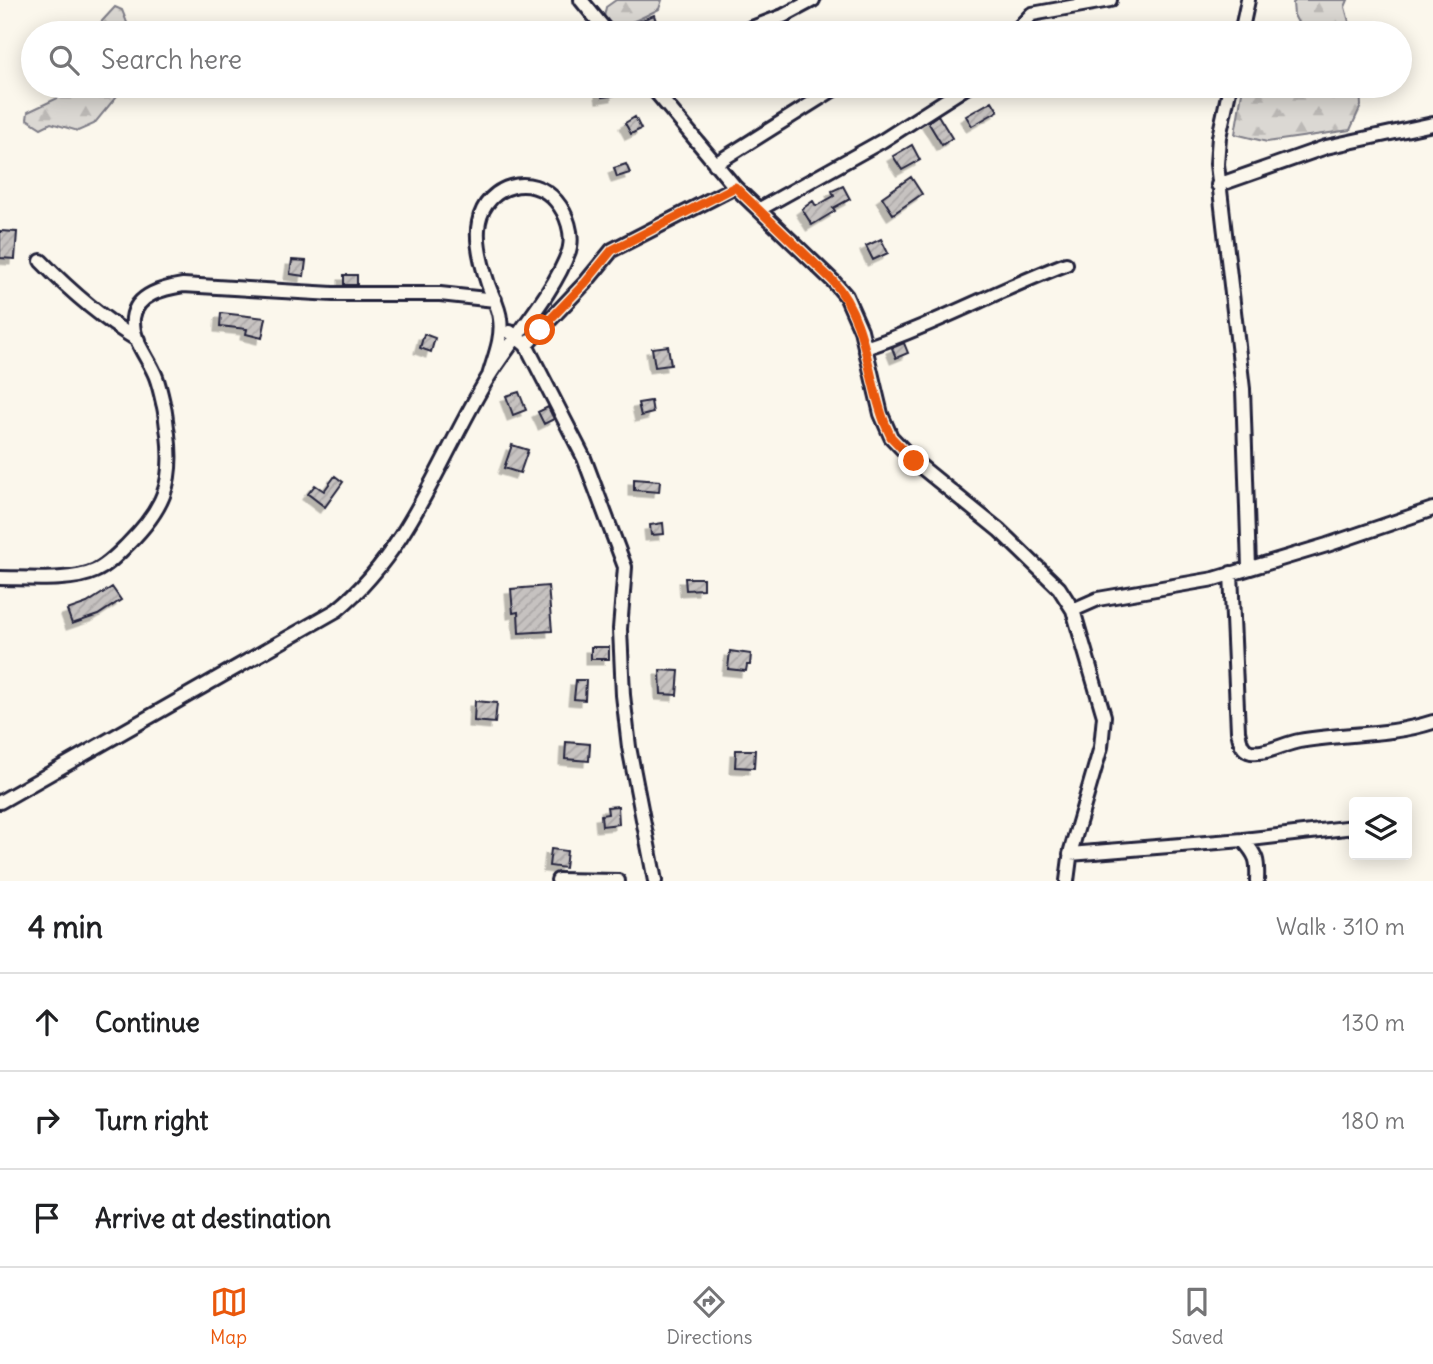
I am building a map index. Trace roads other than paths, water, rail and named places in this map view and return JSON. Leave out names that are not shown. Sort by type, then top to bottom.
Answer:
[{"type":"street","points":[[581,0],[598,21]]},
{"type":"street","points":[[770,21],[813,0]]},
{"type":"street","points":[[1025,21],[1032,14],[1110,0]]},
{"type":"street","points":[[1244,21],[1248,0]]},
{"type":"street","points":[[661,98],[735,187],[846,296],[861,330],[881,414],[891,437],[914,461],[999,530],[1059,588],[1073,610],[1104,716],[1101,747],[1070,854],[1068,881]]},
{"type":"street","points":[[715,164],[820,98]]},
{"type":"street","points":[[760,209],[834,169],[949,98]]},
{"type":"street","points":[[1228,98],[1218,144],[1218,185],[1243,389],[1249,567]]},
{"type":"street","points":[[1218,185],[1326,147],[1433,124]]},
{"type":"street","points":[[0,802],[337,610],[393,551],[489,376],[498,347],[501,325],[482,258],[478,235],[479,221],[485,206],[499,191],[511,186],[532,186],[552,197],[563,209],[568,222],[570,248],[521,341]]},
{"type":"street","points":[[489,376],[521,341],[585,283],[612,250],[735,187]]},
{"type":"street","points":[[41,261],[105,320],[138,340]]},
{"type":"street","points":[[865,348],[904,335],[1012,285],[1066,264]]},
{"type":"street","points":[[0,578],[79,576],[95,571],[110,562],[153,516],[165,494],[170,452],[164,404],[155,375],[138,340],[133,317],[148,296],[164,288],[183,285],[321,294],[440,294],[465,299],[495,300]]},
{"type":"street","points":[[501,325],[521,341],[584,458],[625,568],[620,629],[623,695],[629,747],[654,881]]},
{"type":"street","points":[[1073,610],[1098,598],[1177,586],[1231,573],[1327,545],[1433,509]]},
{"type":"street","points":[[1231,573],[1238,731],[1243,747],[1249,752],[1297,741],[1381,732],[1433,722]]},
{"type":"street","points":[[1070,854],[1243,840],[1349,828]]},
{"type":"street","points":[[1243,840],[1258,863],[1256,881]]},
{"type":"street","points":[[558,880],[618,881]]}]
